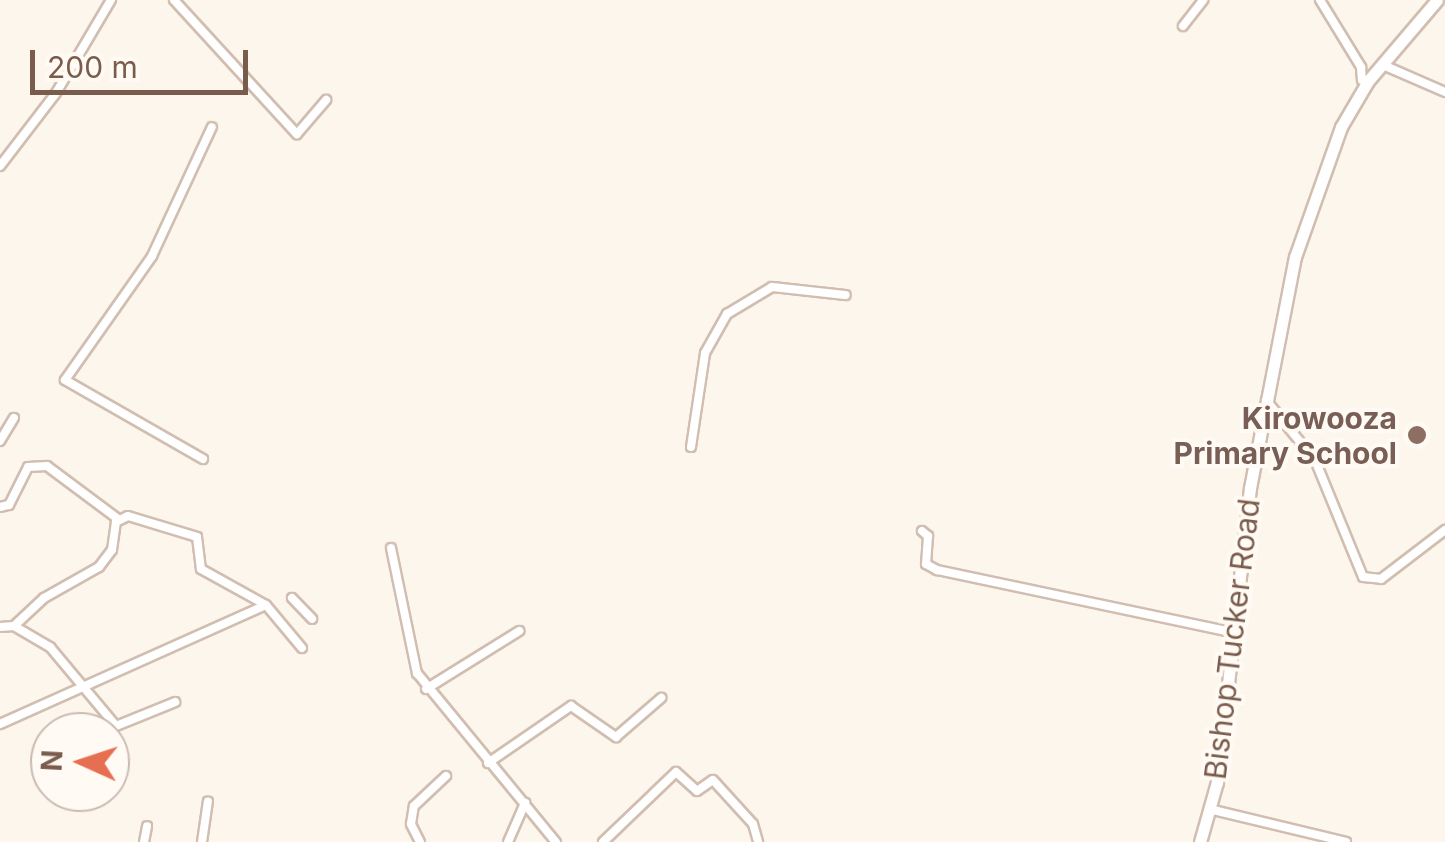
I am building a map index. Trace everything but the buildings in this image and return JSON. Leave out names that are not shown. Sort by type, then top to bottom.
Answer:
[{"type":"main road","name":"Bishop Tucker Road","points":[[1200,842],[1221,758],[1230,632],[1266,400],[1313,196],[1341,127],[1383,65],[1437,0]]},
{"type":"street","points":[[0,166],[56,93],[111,0]]},
{"type":"street","points":[[174,0],[298,134],[326,100]]},
{"type":"street","points":[[1183,26],[1203,0]]},
{"type":"street","points":[[1320,0],[1362,66],[1362,80]]},
{"type":"street","points":[[1383,65],[1445,92]]},
{"type":"street","points":[[203,459],[66,380],[152,256],[212,127]]},
{"type":"street","points":[[691,446],[705,353],[727,314],[772,287],[846,295]]},
{"type":"street","points":[[1266,400],[1314,460],[1362,576],[1373,581],[1390,574],[1445,530]]},
{"type":"street","points":[[0,441],[14,418]]},
{"type":"street","points":[[0,507],[9,504],[28,466],[47,466],[118,519],[198,537],[201,568],[266,605],[302,648]]},
{"type":"street","points":[[14,626],[44,598],[99,567],[112,550],[118,519]]},
{"type":"street","points":[[922,531],[928,536],[926,564],[936,570],[1230,632]]},
{"type":"street","points":[[391,548],[411,658],[426,690],[556,842]]},
{"type":"street","points":[[292,598],[312,620]]},
{"type":"street","points":[[0,724],[266,605]]},
{"type":"street","points":[[0,627],[14,626],[50,646],[116,726],[175,702]]},
{"type":"street","points":[[426,690],[520,631]]},
{"type":"street","points":[[488,763],[570,706],[616,737],[661,698]]},
{"type":"street","points":[[604,842],[676,772],[697,791],[713,780],[753,824],[758,842]]},
{"type":"street","points":[[420,842],[411,824],[414,806],[446,776]]},
{"type":"street","points":[[202,842],[208,801]]},
{"type":"street","points":[[508,842],[525,803]]},
{"type":"street","points":[[1210,809],[1346,842]]},
{"type":"street","points":[[144,842],[147,826]]},
{"type":"place","name":"Kirowooza Primary School","points":[[1417,435]]}]
